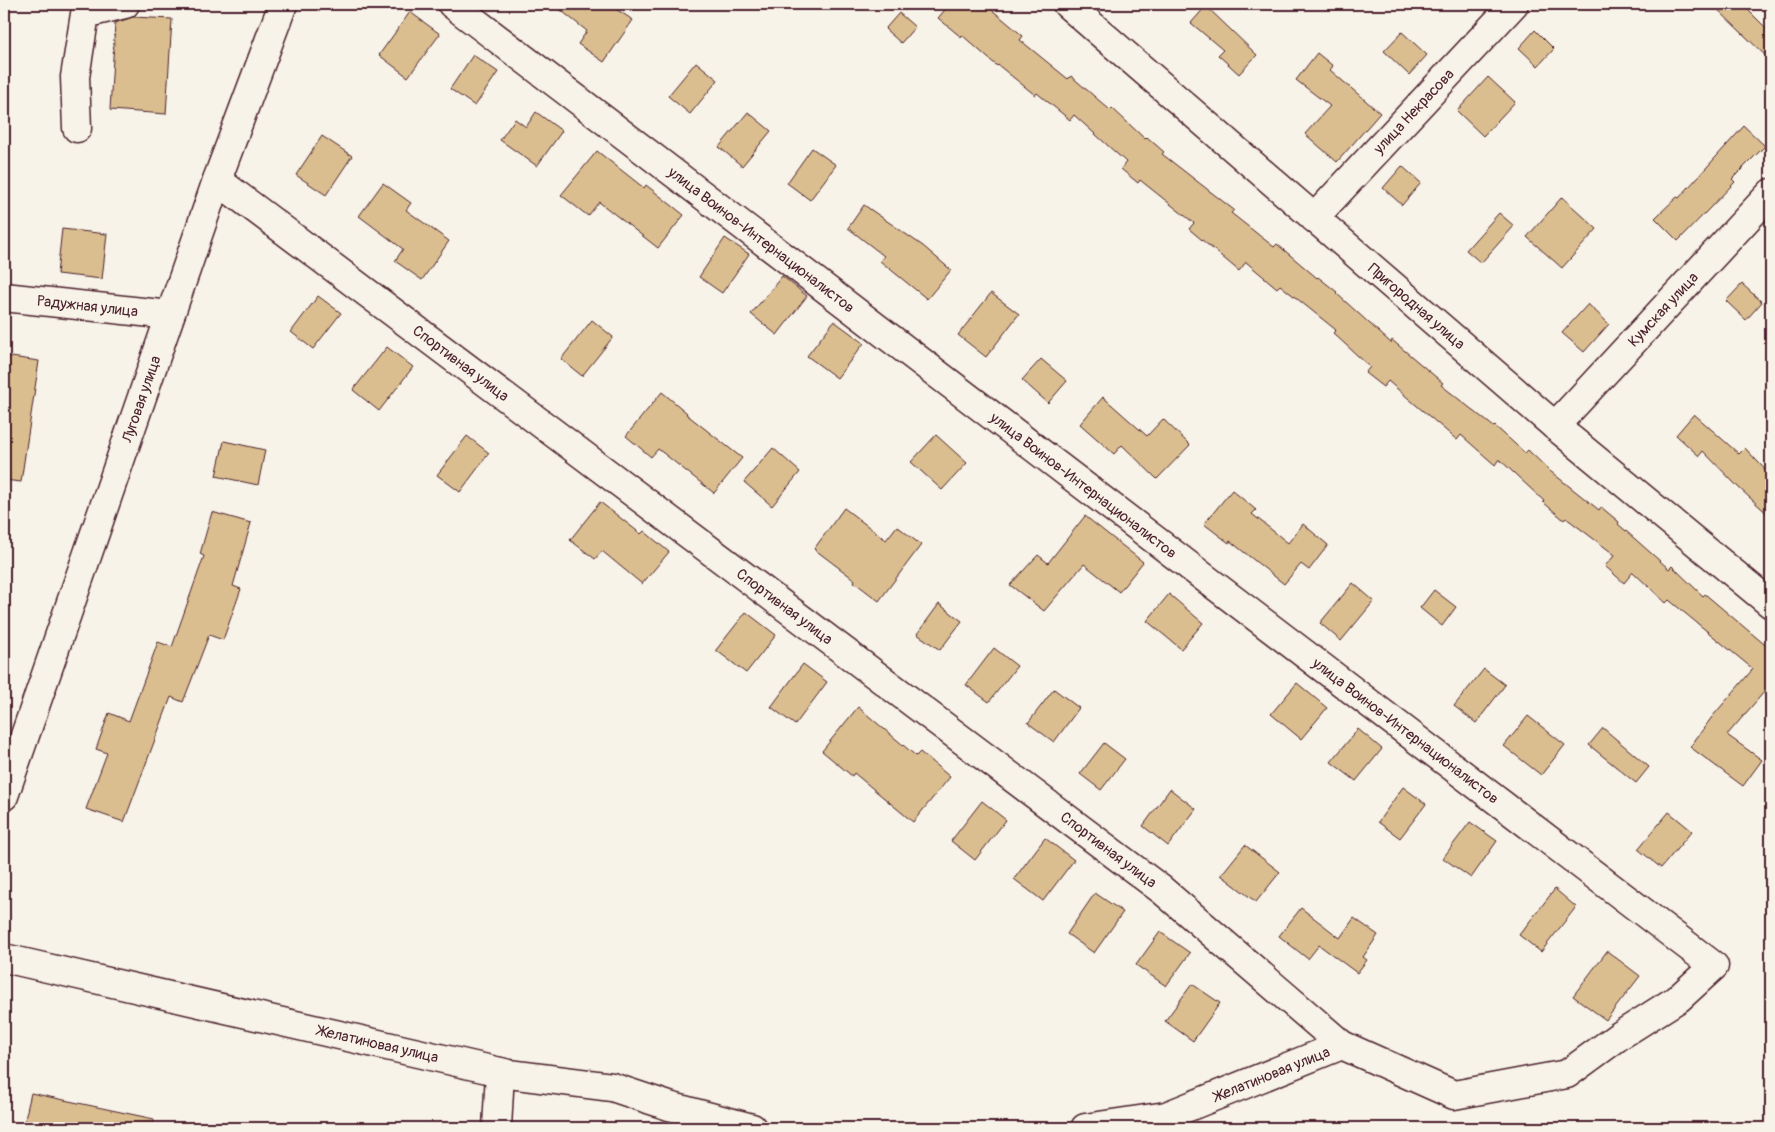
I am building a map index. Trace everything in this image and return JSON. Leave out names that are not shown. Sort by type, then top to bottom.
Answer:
[{"type":"street","points":[[77,128],[75,77],[85,14],[125,4]]},
{"type":"street","name":"Луговая улица","points":[[4,796],[217,180],[283,4]]},
{"type":"street","name":"улица Воинов-Интернационалистов","points":[[452,4],[1714,966]]},
{"type":"street","name":"улица Некрасова","points":[[1314,218],[1514,4]]},
{"type":"street","name":"Пригородная улица","points":[[1082,8],[1314,218],[1555,426],[1771,604]]},
{"type":"street","name":"Спортивная улица","points":[[217,180],[1162,890],[1342,1046]]},
{"type":"street","name":"Кумская улица","points":[[1555,426],[1771,193]]},
{"type":"street","name":"Радужная улица","points":[[4,297],[170,316]]},
{"type":"street","name":"Желатиновая улица","points":[[4,958],[500,1072],[612,1087],[669,1106],[752,1128]]},
{"type":"street","name":"Желатиновая улица","points":[[1085,1128],[1166,1116],[1342,1046],[1454,1095],[1566,1074],[1619,1036],[1679,998],[1714,966]]},
{"type":"street","points":[[497,1128],[500,1072]]},
{"type":"building","points":[[553,4],[608,4],[633,20],[604,62],[578,44],[587,31]]},
{"type":"building","points":[[950,4],[985,4],[1023,36],[1020,40],[1068,79],[1071,76],[1110,110],[1112,108],[1145,139],[1147,137],[1164,152],[1162,154],[1234,210],[1231,213],[1274,247],[1277,244],[1317,278],[1337,292],[1391,343],[1392,340],[1443,383],[1441,385],[1495,426],[1525,453],[1528,450],[1550,471],[1599,510],[1601,507],[1669,569],[1672,566],[1703,596],[1705,594],[1770,649],[1771,647],[1771,684],[1727,735],[1762,760],[1743,786],[1690,747],[1712,717],[1753,669],[1669,600],[1666,603],[1633,572],[1624,583],[1605,566],[1615,555],[1566,518],[1564,520],[1499,459],[1495,465],[1461,435],[1457,440],[1388,381],[1383,387],[1365,373],[1370,367],[1333,333],[1336,330],[1280,285],[1277,288],[1246,262],[1239,271],[1189,229],[1194,223],[1140,180],[1138,183],[1121,169],[1126,162],[1074,115],[1070,120],[1037,93],[1035,95],[997,66],[962,35],[961,37],[938,18]]},
{"type":"building","points":[[1712,4],[1742,4],[1771,33],[1771,61]]},
{"type":"building","points":[[1206,6],[1257,55],[1239,74],[1218,55],[1223,50],[1191,23]]},
{"type":"building","points":[[410,12],[440,34],[408,77],[379,55]]},
{"type":"building","points":[[899,13],[915,27],[901,43],[885,29]]},
{"type":"building","points":[[133,17],[172,19],[166,114],[110,110],[115,23]]},
{"type":"building","points":[[1535,30],[1554,49],[1538,66],[1519,48]]},
{"type":"building","points":[[1402,32],[1427,55],[1409,75],[1384,51]]},
{"type":"building","points":[[1317,53],[1333,66],[1330,70],[1380,113],[1337,162],[1305,134],[1330,106],[1296,80]]},
{"type":"building","points":[[473,55],[498,72],[475,106],[450,89]]},
{"type":"building","points":[[696,62],[718,80],[690,114],[668,96]]},
{"type":"building","points":[[1488,77],[1515,102],[1483,136],[1457,111]]},
{"type":"building","points":[[536,112],[562,131],[537,166],[500,140],[515,119],[526,127]]},
{"type":"building","points":[[748,112],[771,131],[742,166],[719,147]]},
{"type":"building","points":[[1744,126],[1765,146],[1732,179],[1735,182],[1678,241],[1655,218],[1677,197],[1679,198]]},
{"type":"building","points":[[322,136],[352,156],[326,195],[296,175]]},
{"type":"building","points":[[812,148],[836,165],[810,200],[787,183]]},
{"type":"building","points":[[597,151],[644,188],[646,185],[684,215],[658,248],[599,202],[588,216],[561,195]]},
{"type":"building","points":[[1402,166],[1421,183],[1402,205],[1383,188]]},
{"type":"building","points":[[383,183],[411,203],[406,210],[449,241],[422,280],[395,261],[403,249],[359,216]]},
{"type":"building","points":[[1562,197],[1597,229],[1562,268],[1527,237]]},
{"type":"building","points":[[864,205],[923,246],[951,270],[927,299],[880,261],[884,256],[848,228]]},
{"type":"building","points":[[1499,213],[1514,226],[1481,263],[1466,250]]},
{"type":"building","points":[[62,229],[107,234],[102,279],[57,274]]},
{"type":"building","points":[[725,238],[749,254],[722,293],[699,277]]},
{"type":"building","points":[[782,276],[807,296],[777,335],[751,314]]},
{"type":"building","points":[[1742,284],[1762,302],[1746,320],[1726,301]]},
{"type":"building","points":[[991,293],[1019,314],[986,357],[958,335]]},
{"type":"building","points":[[318,296],[341,313],[313,349],[291,332]]},
{"type":"building","points":[[1588,304],[1609,324],[1584,352],[1562,333]]},
{"type":"building","points":[[592,320],[613,337],[582,376],[561,359]]},
{"type":"building","points":[[834,321],[864,343],[837,378],[807,356]]},
{"type":"building","points":[[387,347],[413,367],[379,411],[353,390]]},
{"type":"building","points":[[4,356],[39,361],[21,482],[4,480]]},
{"type":"building","points":[[1041,359],[1067,381],[1048,403],[1022,380]]},
{"type":"building","points":[[662,392],[686,414],[742,458],[714,493],[658,449],[651,457],[626,436]]},
{"type":"building","points":[[1103,397],[1147,436],[1163,419],[1190,445],[1157,479],[1122,445],[1114,454],[1080,424]]},
{"type":"building","points":[[1694,414],[1739,454],[1745,448],[1771,476],[1771,517],[1703,451],[1699,456],[1676,435]]},
{"type":"building","points":[[936,435],[967,463],[942,490],[911,462]]},
{"type":"building","points":[[467,436],[489,453],[460,492],[437,475]]},
{"type":"building","points":[[224,441],[265,450],[258,485],[216,476]]},
{"type":"building","points":[[773,448],[800,472],[772,506],[744,482]]},
{"type":"building","points":[[1232,490],[1256,510],[1252,514],[1288,543],[1303,524],[1328,545],[1309,570],[1301,564],[1284,584],[1230,541],[1229,543],[1204,524]]},
{"type":"building","points":[[600,502],[641,534],[644,531],[669,552],[642,584],[602,551],[595,559],[570,540]]},
{"type":"building","points":[[844,508],[886,540],[897,526],[921,545],[879,601],[814,549]]},
{"type":"building","points":[[212,512],[251,523],[233,586],[241,589],[223,640],[209,635],[183,702],[171,697],[124,822],[86,809],[107,753],[96,749],[109,713],[129,721],[158,642],[172,647],[204,556],[200,554]]},
{"type":"building","points":[[1085,516],[1143,562],[1119,592],[1084,564],[1044,611],[1010,585],[1038,555],[1048,563]]},
{"type":"building","points":[[1353,583],[1374,601],[1341,641],[1320,623]]},
{"type":"building","points":[[1434,590],[1456,607],[1442,626],[1420,608]]},
{"type":"building","points":[[1169,594],[1203,623],[1181,649],[1147,621]]},
{"type":"building","points":[[939,604],[962,621],[940,650],[917,634]]},
{"type":"building","points":[[746,612],[776,635],[746,673],[716,650]]},
{"type":"building","points":[[994,648],[1017,666],[989,702],[966,685]]},
{"type":"building","points":[[803,664],[827,682],[795,725],[771,707]]},
{"type":"building","points":[[1484,669],[1505,685],[1476,723],[1454,706]]},
{"type":"building","points":[[1297,683],[1327,708],[1301,739],[1271,714]]},
{"type":"building","points":[[1054,689],[1079,708],[1054,742],[1028,723]]},
{"type":"building","points":[[858,707],[916,756],[920,752],[950,777],[913,822],[854,773],[852,776],[822,751]]},
{"type":"building","points":[[1528,716],[1565,745],[1541,775],[1504,746]]},
{"type":"building","points":[[1603,728],[1649,767],[1636,783],[1589,745]]},
{"type":"building","points":[[1358,729],[1382,749],[1356,781],[1331,762]]},
{"type":"building","points":[[1104,743],[1125,759],[1101,790],[1080,774]]},
{"type":"building","points":[[1403,787],[1426,804],[1400,838],[1378,822]]},
{"type":"building","points":[[1170,789],[1196,809],[1168,846],[1143,826]]},
{"type":"building","points":[[982,801],[1006,820],[975,860],[951,841]]},
{"type":"building","points":[[1669,812],[1692,831],[1661,868],[1638,849]]},
{"type":"building","points":[[1470,822],[1497,841],[1471,878],[1443,858]]},
{"type":"building","points":[[1045,838],[1074,860],[1043,901],[1014,879]]},
{"type":"building","points":[[1245,845],[1280,872],[1256,902],[1221,875]]},
{"type":"building","points":[[1555,889],[1576,907],[1541,952],[1519,935]]},
{"type":"building","points":[[1095,893],[1123,912],[1094,953],[1067,934]]},
{"type":"building","points":[[1301,908],[1340,938],[1354,918],[1378,935],[1363,957],[1367,960],[1357,973],[1319,945],[1308,959],[1279,936]]},
{"type":"building","points":[[1160,932],[1190,953],[1166,986],[1136,965]]},
{"type":"building","points":[[1607,951],[1640,976],[1606,1020],[1573,996]]},
{"type":"building","points":[[1192,984],[1220,1003],[1193,1041],[1165,1021]]},
{"type":"building","points":[[31,1093],[154,1119],[153,1128],[23,1128]]}]
